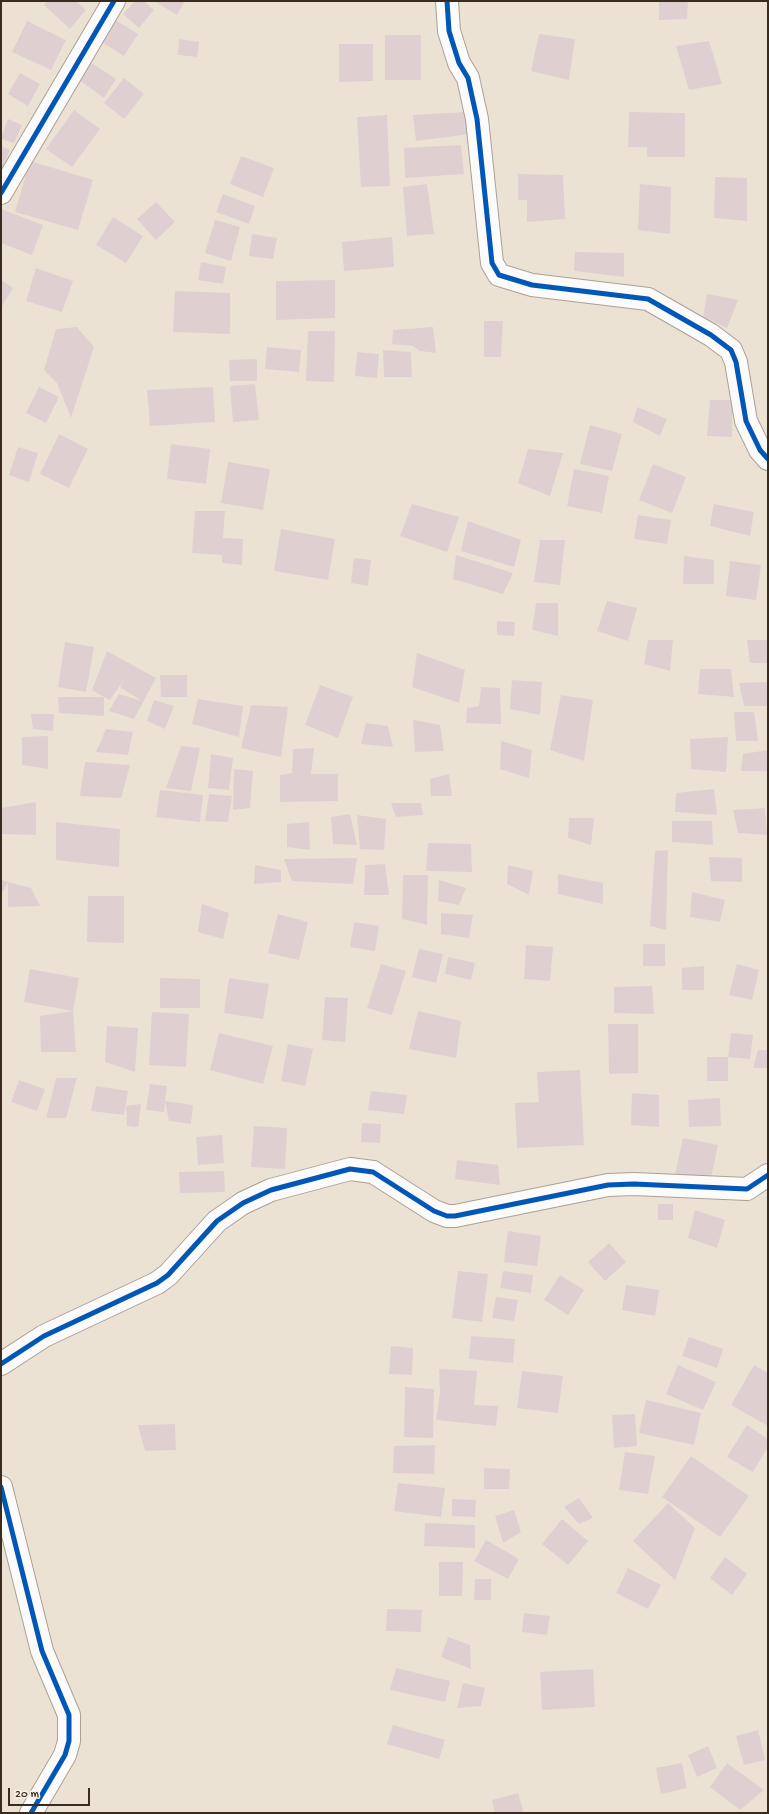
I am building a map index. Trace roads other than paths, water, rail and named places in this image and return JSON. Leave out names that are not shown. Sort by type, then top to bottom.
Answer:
[{"type":"street","points":[[1,193],[114,1]]},
{"type":"street","points":[[447,1],[449,31],[459,63],[468,78],[477,119],[491,258],[492,263],[499,275],[532,285],[648,299],[711,335],[731,350],[736,362],[746,421],[760,450],[768,458]]},
{"type":"street","points":[[1,1364],[44,1336],[157,1283],[168,1275],[217,1221],[243,1203],[271,1190],[350,1169],[373,1172],[434,1211],[447,1216],[456,1216],[608,1185],[634,1184],[746,1189],[768,1175]]},
{"type":"street","points":[[1,1487],[42,1651],[69,1715],[69,1740],[65,1756],[31,1813]]}]
